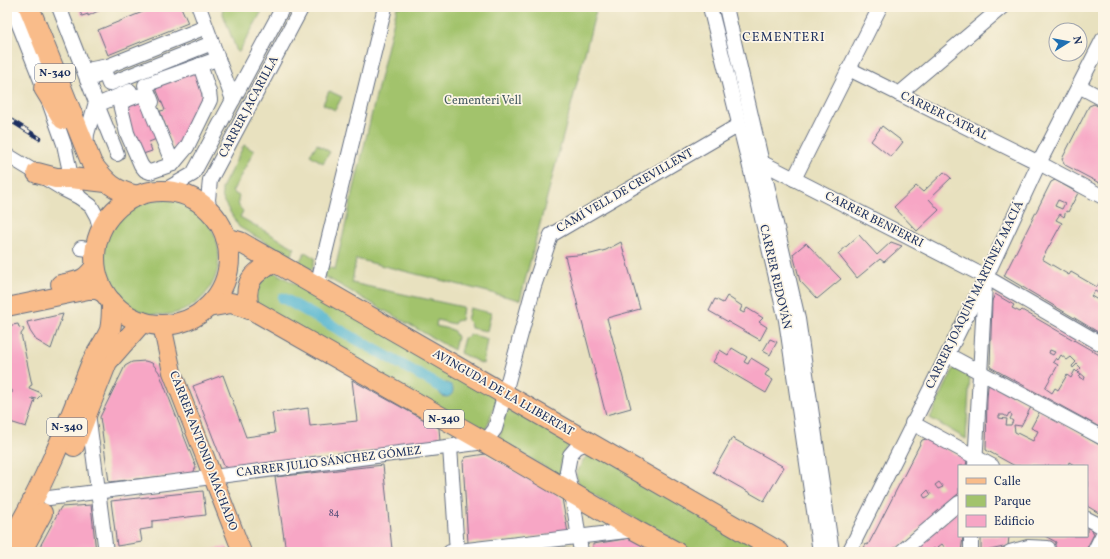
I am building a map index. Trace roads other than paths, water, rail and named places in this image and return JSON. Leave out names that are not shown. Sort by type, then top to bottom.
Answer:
[{"type":"highway","name":"N-340","points":[[29,7],[92,164],[106,182],[117,190],[137,196]]},
{"type":"highway","points":[[44,88],[62,118],[84,144]]},
{"type":"highway","points":[[37,173],[56,178],[106,182]]},
{"type":"highway","name":"N-340","points":[[163,191],[183,195],[197,201],[210,212],[220,224],[226,238],[229,252],[225,282],[218,295],[208,307],[197,315],[179,323],[162,325],[142,322],[127,315],[110,299],[99,280],[91,254],[101,231],[114,212],[126,202],[137,196],[149,192],[163,191]]},
{"type":"highway","name":"AVINGUDA DE LA LLIBERTAT","points":[[226,238],[240,242],[274,261],[779,552]]},
{"type":"highway","points":[[249,309],[247,300],[248,285],[252,276],[260,269],[274,261]]},
{"type":"highway","name":"N-340","points":[[7,547],[20,526],[45,477],[63,437],[94,357],[109,331],[110,299]]},
{"type":"highway","name":"N-340","points":[[208,307],[231,303],[249,309],[676,552]]},
{"type":"highway","name":"N-340","points":[[21,552],[35,527],[77,440],[107,362],[142,322]]},
{"type":"main road","points":[[7,296],[81,280],[89,274],[91,254]]},
{"type":"main road","points":[[7,307],[88,290],[97,290],[110,299]]},
{"type":"main road","name":"CARRER ANTONIO MACHADO","points":[[162,325],[172,372],[242,552]]},
{"type":"street","points":[[12,7],[44,88],[68,157],[71,178],[79,197]]},
{"type":"street","points":[[59,7],[117,154]]},
{"type":"street","points":[[199,7],[233,100],[249,108]]},
{"type":"street","name":"CARRER JACARILLA","points":[[163,191],[193,174],[283,7]]},
{"type":"street","name":"CARRER JACARILLA","points":[[210,212],[208,200],[210,180],[302,7]]},
{"type":"street","points":[[317,286],[385,7]]},
{"type":"street","name":"CARRER REDOVÁN","points":[[710,7],[786,320],[820,552]]},
{"type":"street","name":"CARRER REDOVÁN","points":[[726,7],[798,319],[832,552]]},
{"type":"street","points":[[794,179],[880,7]]},
{"type":"street","points":[[900,94],[1002,7]]},
{"type":"street","points":[[85,75],[206,27]]},
{"type":"street","points":[[186,35],[192,51]]},
{"type":"street","name":"CARRER JOAQUÍN MARTÍNEZ MACIÁ","points":[[849,552],[912,423],[948,355],[1039,163],[1103,39]]},
{"type":"street","points":[[85,75],[105,73],[109,84],[212,43]]},
{"type":"street","points":[[98,107],[116,103],[145,85],[217,59]]},
{"type":"street","points":[[116,103],[127,133],[141,165],[145,170],[150,172],[173,164],[187,147],[210,100],[209,92],[200,65]]},
{"type":"street","name":"CARRER CATRAL","points":[[849,69],[1039,163],[1103,197]]},
{"type":"street","points":[[145,85],[173,155],[173,164]]},
{"type":"street","points":[[1078,86],[1103,99]]},
{"type":"street","points":[[127,133],[120,104],[125,100],[142,95],[146,98],[173,164]]},
{"type":"street","points":[[84,144],[98,107]]},
{"type":"street","name":"CAMÍ VELL DE CREVILLENT","points":[[505,394],[534,286],[551,235],[739,125]]},
{"type":"street","points":[[7,155],[79,197],[91,206],[97,217],[101,231]]},
{"type":"street","points":[[37,173],[57,168],[68,157]]},
{"type":"street","name":"CARRER BENFERRI","points":[[763,163],[986,277],[1103,345]]},
{"type":"street","points":[[976,462],[986,277]]},
{"type":"street","points":[[948,355],[1103,438]]},
{"type":"street","points":[[485,442],[495,429],[505,394]]},
{"type":"street","points":[[91,403],[98,492],[106,552]]},
{"type":"street","points":[[912,423],[976,462],[988,465]]},
{"type":"street","name":"CARRER JULIO SÁNCHEZ GÓMEZ","points":[[49,498],[485,442]]},
{"type":"street","points":[[581,552],[567,471],[570,456],[577,447],[589,442]]},
{"type":"street","points":[[450,447],[455,552],[635,530]]},
{"type":"street","points":[[901,552],[958,504]]},
{"type":"street","points":[[1088,520],[1103,528]]},
{"type":"street","points":[[1094,552],[1103,534]]},
{"type":"street","points":[[970,552],[971,537]]},
{"type":"street","points":[[1010,552],[1028,547],[1048,548]]},
{"type":"water","points":[[443,383],[449,383],[453,387],[453,393],[449,397],[443,397],[439,393],[439,387]]},
{"type":"waterway","points":[[283,298],[443,388]]},
{"type":"railway","points":[[7,118],[39,138]]},
{"type":"district","name":"CEMENTERI","points":[[784,38]]},
{"type":"park label","name":"Cementeri Vell","points":[[483,101]]}]
